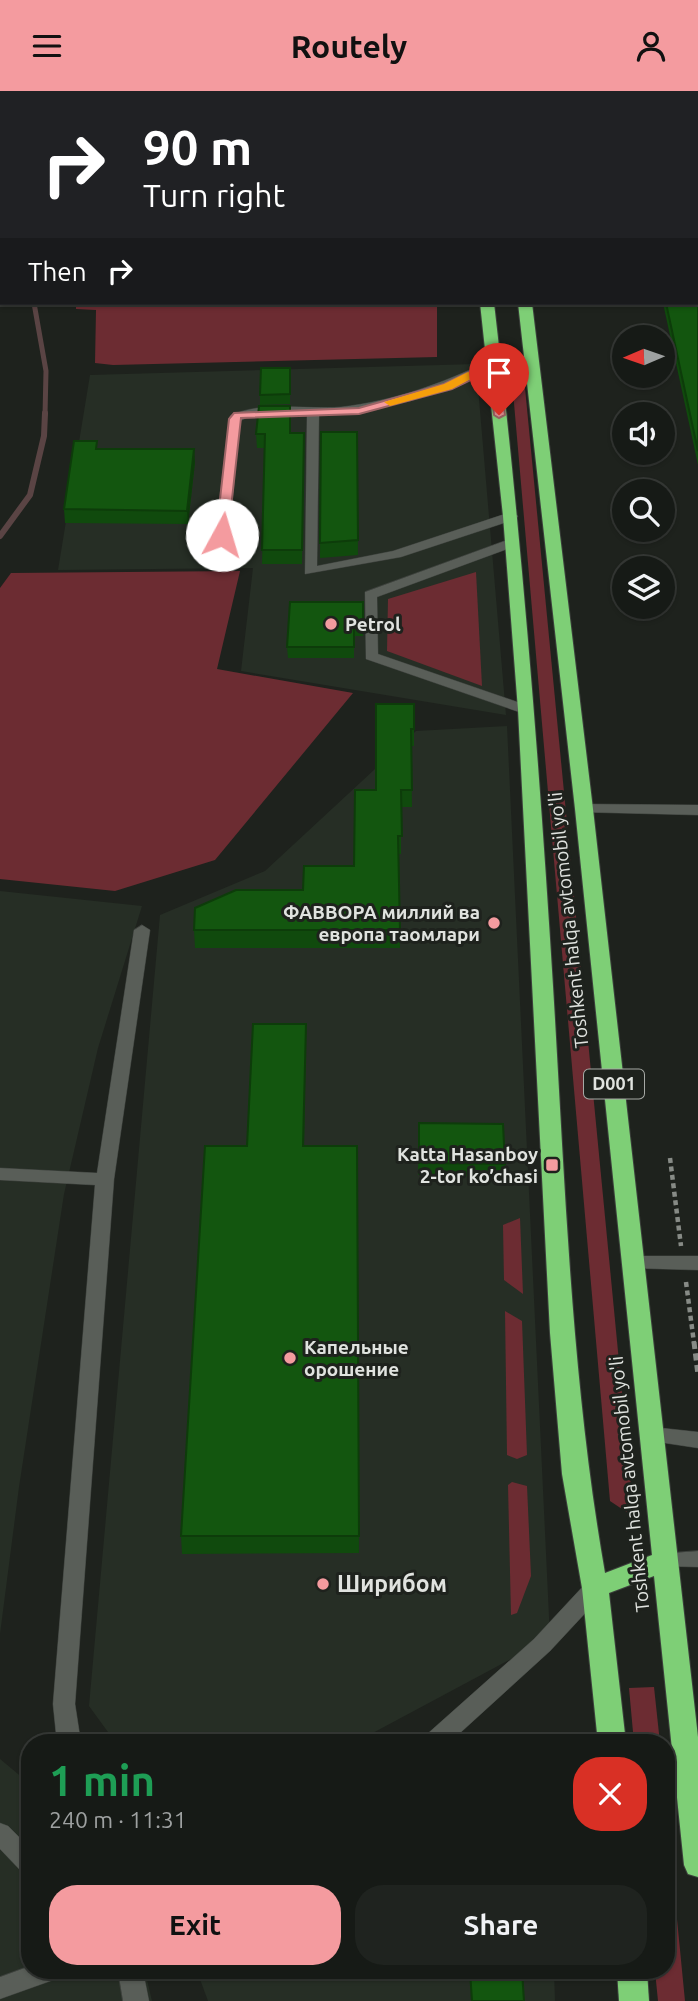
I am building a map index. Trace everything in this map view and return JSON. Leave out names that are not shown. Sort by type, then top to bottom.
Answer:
[{"type":"highway","name":"Toshkent halqa avtomobil yo'li","points":[[489,305],[509,329],[584,809],[698,1865]]},
{"type":"highway","name":"Toshkent halqa avtomobil yo'li","points":[[524,305],[509,329],[494,365],[511,516],[527,711],[562,1333],[575,1474],[595,1588],[611,1734]]},
{"type":"highway","points":[[595,1588],[666,1560]]},
{"type":"highway","points":[[633,1979],[634,2001]]},
{"type":"street","points":[[222,535],[234,419],[246,413],[359,411],[448,386],[494,365]]},
{"type":"street","points":[[313,412],[310,571],[396,554],[511,516]]},
{"type":"street","points":[[513,541],[370,595],[371,656],[527,711]]},
{"type":"street","points":[[584,809],[698,810]]},
{"type":"street","points":[[68,1734],[64,1704],[105,1179],[142,930]]},
{"type":"street","points":[[0,1174],[105,1179]]},
{"type":"street","points":[[634,1263],[698,1263]]},
{"type":"street","points":[[652,1435],[698,1440]]},
{"type":"street","points":[[666,1560],[698,1559]]},
{"type":"street","points":[[443,1734],[542,1645],[595,1588]]},
{"type":"street","points":[[0,1833],[21,1855]]},
{"type":"street","points":[[0,1988],[25,1979]]},
{"type":"street","points":[[132,1979],[136,2001]]},
{"type":"shaded area","points":[[76,305],[437,305],[437,357],[113,365],[95,363],[96,310],[76,309]]},
{"type":"shaded area","points":[[509,346],[522,357],[634,1517],[610,1501]]},
{"type":"shaded area","points":[[476,364],[506,715],[241,671],[253,568],[58,570],[90,375]]},
{"type":"shaded area","points":[[240,571],[217,669],[353,693],[215,860],[115,891],[0,879],[0,588],[11,573]]},
{"type":"shaded area","points":[[476,572],[482,686],[387,651],[388,599]]},
{"type":"shaded area","points":[[507,726],[550,1638],[371,1734],[109,1734],[89,1706],[160,915],[265,871],[416,731]]},
{"type":"shaded area","points":[[0,891],[142,906],[98,1048],[64,1194],[19,1487],[0,1634]]},
{"type":"shaded area","points":[[520,1218],[523,1294],[504,1280],[503,1225]]},
{"type":"shaded area","points":[[505,1311],[522,1321],[527,1455],[517,1459],[507,1455]]},
{"type":"shaded area","points":[[512,1482],[527,1486],[531,1576],[517,1613],[511,1615],[508,1485]]},
{"type":"shaded area","points":[[654,1687],[659,1734],[633,1734],[629,1688]]},
{"type":"shaded area","points":[[0,1759],[21,1776],[21,1979],[147,1979],[152,2001],[0,2001]]},
{"type":"shaded area","points":[[675,1899],[685,2001],[658,2001],[656,1979],[675,1979]]},
{"type":"shaded area","points":[[200,1979],[554,1979],[555,2001],[208,2001]]},
{"type":"building","points":[[666,305],[698,305],[698,451],[676,349],[676,325],[671,325]]},
{"type":"building","points":[[261,368],[290,368],[290,394],[260,395]]},
{"type":"building","points":[[259,406],[290,406],[290,433],[304,433],[302,550],[262,550],[265,434],[256,434]]},
{"type":"building","points":[[321,432],[357,432],[358,540],[320,543]]},
{"type":"building","points":[[74,441],[97,441],[96,449],[194,449],[187,511],[64,509]]},
{"type":"building","points":[[290,602],[363,602],[363,625],[354,625],[354,647],[287,647]]},
{"type":"building","points":[[376,704],[414,704],[414,729],[411,729],[412,790],[401,790],[402,836],[398,836],[400,930],[194,930],[195,908],[236,890],[303,890],[304,866],[354,866],[355,790],[376,790]]},
{"type":"building","points":[[253,1024],[306,1024],[303,1146],[357,1146],[359,1536],[181,1536],[205,1146],[247,1146]]},
{"type":"building","points":[[419,1123],[503,1124],[505,1164],[419,1163]]},
{"type":"building","points":[[471,1979],[523,1979],[524,2001],[472,2001]]},
{"type":"waterway","points":[[34,305],[46,371],[45,415]]},
{"type":"waterway","points":[[0,536],[30,495],[44,436],[45,413]]},
{"type":"slow traffic","points":[[390,402],[448,386],[472,375]]},
{"type":"place","name":"Petrol","points":[[331,624]]},
{"type":"place","name":"ФАВВОРА миллий ва европа таомлари","points":[[494,923]]},
{"type":"place","name":"Katta Hasanboy 2-tor ko’chasi","points":[[552,1165]]},
{"type":"place","name":"Капельные орошение","points":[[290,1358]]},
{"type":"place","name":"Ширибом","points":[[323,1584]]},
{"type":"route","points":[[222,535],[234,419],[238,415],[359,411],[448,386],[494,365],[499,415]]}]
